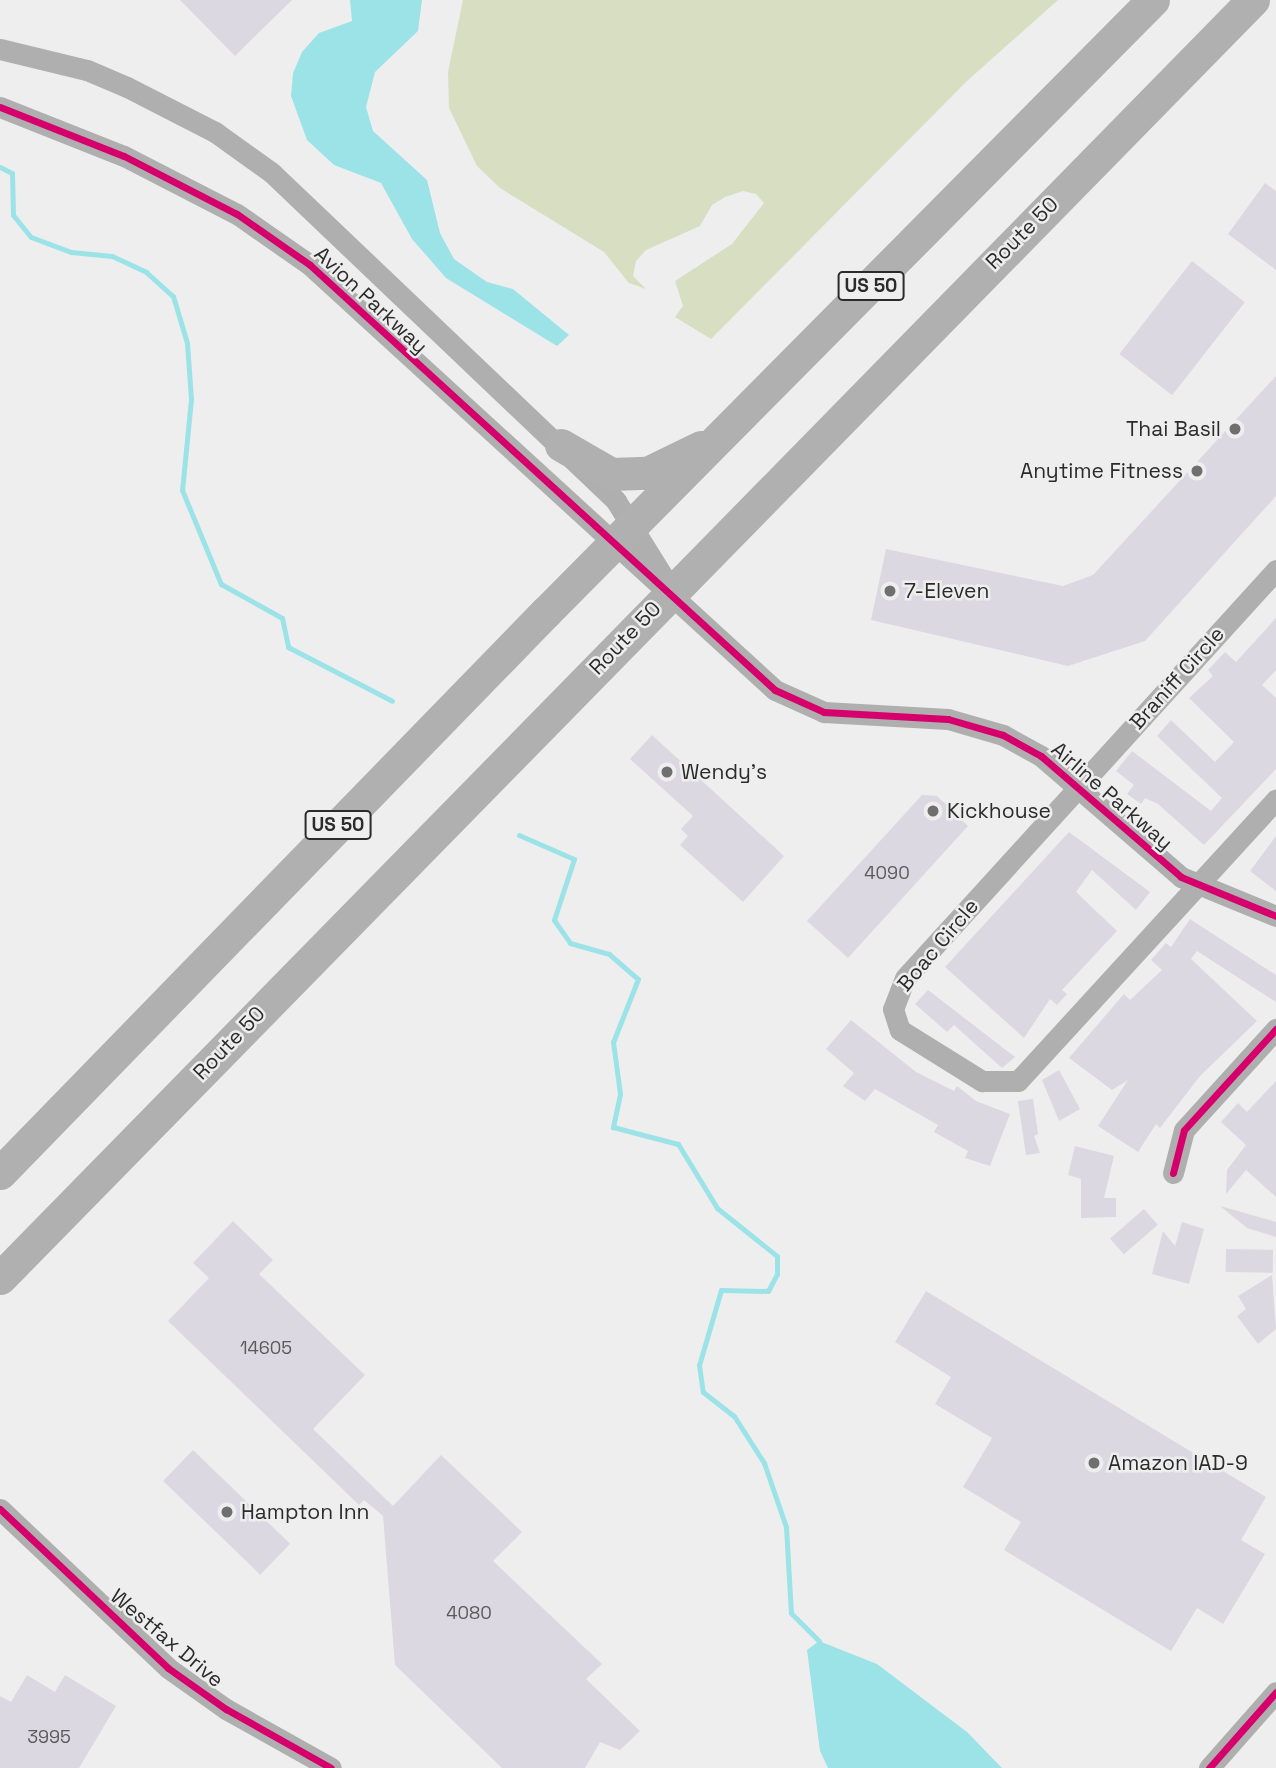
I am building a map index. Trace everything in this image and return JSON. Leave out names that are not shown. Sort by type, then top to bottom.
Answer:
[{"type":"highway","name":"US 50","points":[[0,1173],[1153,0]]},
{"type":"highway","name":"Route 50","points":[[0,1278],[671,590],[1253,0]]},
{"type":"highway","points":[[561,445],[611,474],[647,473],[730,430]]},
{"type":"street","name":"Avion Parkway","points":[[0,49],[87,71],[127,87],[244,151],[332,225],[561,445],[624,538]]},
{"type":"street","name":"Avion Parkway","points":[[0,107],[124,156],[274,239],[345,293],[624,538],[671,590]]},
{"type":"street","name":"Braniff Circle","points":[[1078,787],[1276,570]]},
{"type":"street","name":"Airline Parkway","points":[[671,590],[755,676],[796,703],[858,718],[948,719],[979,726],[1030,748],[1078,787],[1159,861],[1200,884],[1276,916]]},
{"type":"street","name":"Boac Circle","points":[[1078,787],[905,978],[893,1009],[907,1038],[982,1081],[1004,1085],[1018,1080],[1200,884]]},
{"type":"street","points":[[1200,884],[1276,799]]},
{"type":"street","points":[[1173,1173],[1184,1130],[1276,1028]]},
{"type":"street","name":"Westfax Drive","points":[[0,1509],[168,1668],[226,1709],[331,1768]]},
{"type":"street","points":[[1209,1768],[1276,1692]]},
{"type":"green space","points":[[463,0],[1058,0],[967,81],[711,339],[675,317],[683,306],[675,281],[732,244],[764,203],[756,194],[743,191],[725,197],[712,205],[700,226],[646,250],[636,261],[633,276],[646,289],[629,283],[604,252],[500,188],[477,166],[449,108],[448,72]]},
{"type":"water","points":[[350,0],[422,0],[418,31],[375,72],[366,107],[373,131],[427,180],[440,233],[454,259],[487,282],[513,289],[569,335],[557,346],[446,278],[412,239],[381,183],[334,165],[307,140],[291,96],[293,73],[302,52],[319,33],[352,21]]},
{"type":"water","points":[[819,1641],[877,1664],[967,1732],[1002,1768],[828,1768],[820,1751],[807,1650]]},
{"type":"building","points":[[180,0],[292,0],[235,56]]},
{"type":"building","points":[[1265,183],[1276,191],[1276,270],[1228,234]]},
{"type":"building","points":[[1192,261],[1245,302],[1172,395],[1119,354]]},
{"type":"building","points":[[1276,376],[1276,496],[1145,641],[1068,666],[871,620],[886,549],[1063,586],[1093,575]]},
{"type":"building","points":[[1276,618],[1276,670],[1262,685],[1276,698],[1276,769],[1204,845],[1158,804],[1145,798],[1141,804],[1127,794],[1134,785],[1116,771],[1132,751],[1211,811],[1222,798],[1157,736],[1171,720],[1215,762],[1234,742],[1189,698],[1213,676],[1208,670],[1225,652],[1236,662]]},
{"type":"building","points":[[652,735],[784,856],[743,902],[680,845],[688,836],[681,829],[693,816],[630,759]]},
{"type":"building","points":[[922,795],[937,796],[968,826],[848,958],[807,921]]},
{"type":"building","points":[[1069,832],[1150,892],[1136,910],[1092,870],[1076,892],[1117,931],[1062,990],[1067,994],[1057,1005],[1050,999],[1024,1038],[945,967]]},
{"type":"building","points":[[1276,836],[1276,891],[1250,871]]},
{"type":"building","points":[[1190,919],[1276,975],[1276,1002],[1197,951],[1191,959],[1257,1021],[1200,1076],[1160,1128],[1156,1124],[1138,1152],[1098,1126],[1128,1080],[1112,1090],[1069,1058],[1124,994],[1130,1000],[1162,970],[1151,960],[1166,943],[1171,947]]},
{"type":"building","points":[[928,990],[1015,1057],[1002,1068],[954,1025],[947,1032],[915,1004]]},
{"type":"building","points":[[851,1020],[916,1072],[954,1091],[957,1086],[976,1101],[1010,1114],[990,1166],[965,1158],[968,1151],[934,1132],[938,1125],[875,1089],[865,1101],[843,1086],[854,1073],[826,1049]]},
{"type":"building","points":[[1059,1070],[1080,1109],[1059,1121],[1042,1080]]},
{"type":"building","points":[[1276,1081],[1276,1197],[1246,1170],[1226,1194],[1227,1170],[1246,1145],[1221,1122],[1238,1103],[1247,1112]]},
{"type":"building","points":[[1033,1099],[1038,1134],[1034,1136],[1040,1153],[1026,1155],[1018,1101]]},
{"type":"building","points":[[1075,1146],[1114,1156],[1104,1198],[1116,1198],[1116,1217],[1081,1218],[1081,1179],[1068,1175]]},
{"type":"building","points":[[1220,1206],[1276,1222],[1276,1237],[1247,1228]]},
{"type":"building","points":[[1144,1209],[1158,1225],[1124,1254],[1110,1239]]},
{"type":"building","points":[[233,1221],[273,1260],[259,1274],[365,1375],[313,1429],[393,1506],[441,1455],[522,1532],[493,1561],[602,1664],[586,1679],[640,1731],[620,1750],[600,1742],[585,1768],[502,1768],[395,1665],[383,1516],[364,1500],[359,1505],[168,1321],[209,1278],[193,1263]]},
{"type":"building","points":[[1182,1222],[1204,1229],[1189,1284],[1152,1274],[1163,1231],[1175,1246]]},
{"type":"building","points":[[1226,1249],[1273,1250],[1273,1273],[1226,1272]]},
{"type":"building","points":[[1272,1275],[1276,1329],[1258,1344],[1237,1316],[1246,1309],[1238,1296]]},
{"type":"building","name":"Amazon IAD-9","points":[[926,1291],[1266,1497],[1241,1540],[1265,1554],[1223,1624],[1197,1608],[1171,1651],[1004,1550],[1021,1522],[963,1487],[992,1438],[935,1404],[951,1377],[895,1342]]},
{"type":"building","name":"Hampton Inn","points":[[193,1450],[290,1544],[260,1575],[163,1481]]},
{"type":"building","points":[[27,1675],[55,1692],[65,1675],[116,1706],[79,1768],[0,1768],[0,1696],[11,1702]]},
{"type":"waterway","points":[[0,167],[12,173],[13,215],[31,237],[71,252],[112,256],[146,272],[173,296],[187,343],[191,399],[182,490],[221,584],[282,618],[288,647],[392,701]]},
{"type":"waterway","points":[[519,835],[574,859],[554,920],[570,943],[609,954],[638,979],[613,1042],[620,1094],[613,1127],[678,1144],[717,1208],[777,1256],[777,1274],[768,1291],[721,1290],[699,1365],[703,1392],[734,1416],[764,1463],[786,1527],[791,1613],[819,1641]]},
{"type":"cycle path","points":[[0,107],[124,156],[237,214],[310,265],[775,690],[824,712],[948,719],[1003,735],[1041,756],[1181,877],[1276,916]]},
{"type":"cycle path","points":[[1173,1173],[1184,1130],[1276,1029]]},
{"type":"cycle path","points":[[0,1509],[168,1668],[226,1709],[331,1768]]},
{"type":"cycle path","points":[[1209,1768],[1276,1692]]},
{"type":"place","name":"Thai Basil","points":[[1235,429]]},
{"type":"place","name":"Anytime Fitness","points":[[1197,471]]},
{"type":"place","name":"7-Eleven","points":[[890,591]]},
{"type":"place","name":"Wendy's","points":[[667,772]]},
{"type":"place","name":"Kickhouse","points":[[933,811]]},
{"type":"place","name":"Amazon IAD-9","points":[[1094,1463]]},
{"type":"place","name":"Hampton Inn","points":[[227,1512]]}]
